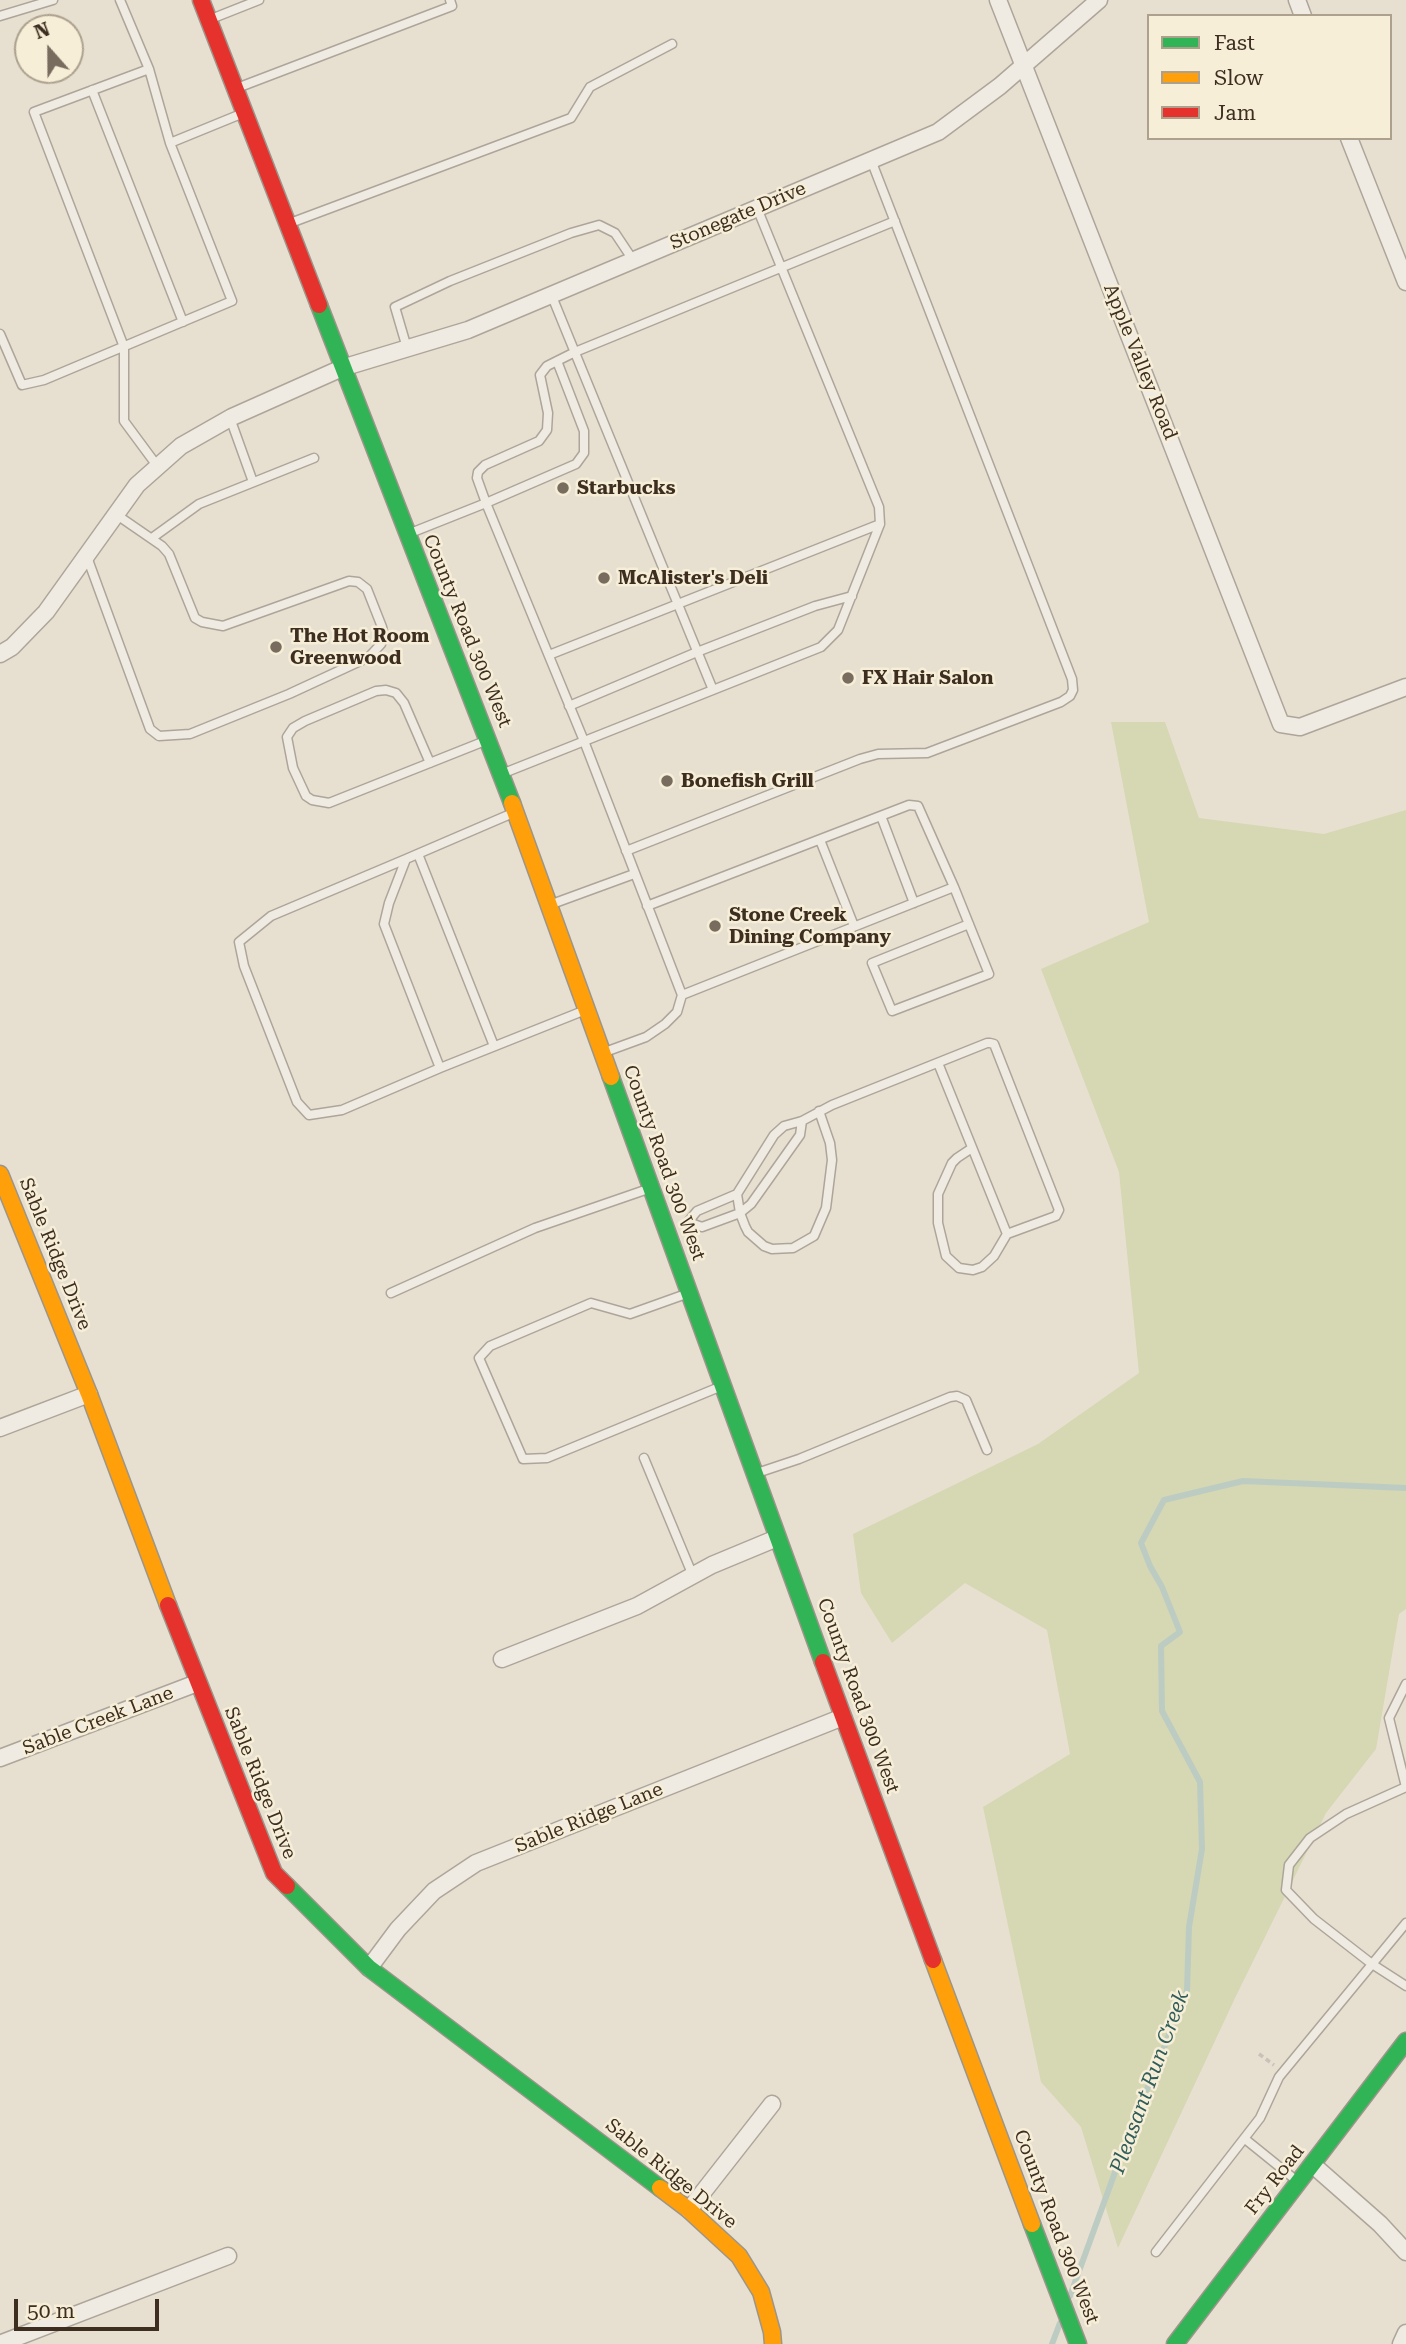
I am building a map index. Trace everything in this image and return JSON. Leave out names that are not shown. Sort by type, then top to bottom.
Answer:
[{"type":"main road","name":"County Road 300 West","points":[[201,0],[516,812],[777,1538],[1078,2344]]},
{"type":"main road","name":"Sable Ridge Drive","points":[[0,1174],[89,1394],[197,1683],[274,1873],[369,1968],[689,2210],[739,2256],[755,2279],[767,2309],[773,2344]]},
{"type":"main road","name":"Fry Road","points":[[1175,2344],[1406,2041]]},
{"type":"street","name":"Apple Valley Road","points":[[998,0],[1281,724],[1300,727],[1406,687]]},
{"type":"street","name":"Stonegate Drive","points":[[0,654],[12,648],[46,612],[137,485],[181,446],[230,418],[342,368],[468,330],[938,132],[1000,86],[1099,0]]},
{"type":"street","points":[[1350,140],[1406,282]]},
{"type":"street","points":[[0,1428],[89,1394]]},
{"type":"street","points":[[502,1660],[637,1606],[712,1564],[777,1538]]},
{"type":"street","name":"Sable Creek Lane","points":[[0,1758],[197,1683]]},
{"type":"street","name":"Sable Ridge Lane","points":[[369,1968],[398,1929],[434,1891],[476,1863],[843,1717]]},
{"type":"street","points":[[689,2210],[772,2104]]},
{"type":"street","points":[[1313,2165],[1380,2224],[1406,2252]]},
{"type":"street","points":[[2,2341],[228,2256]]},
{"type":"street","points":[[1401,2344],[1406,2333]]},
{"type":"lane","points":[[0,16],[53,0]]},
{"type":"lane","points":[[0,334],[22,385],[44,380],[232,301],[170,143],[149,69],[120,0]]},
{"type":"lane","points":[[208,20],[259,0]]},
{"type":"lane","points":[[235,89],[452,6],[450,0]]},
{"type":"lane","points":[[287,224],[571,118],[590,87],[672,44]]},
{"type":"lane","points":[[149,69],[34,112],[124,347],[124,421],[159,467]]},
{"type":"lane","points":[[92,90],[183,322]]},
{"type":"lane","points":[[170,143],[244,113]]},
{"type":"lane","points":[[626,851],[860,759],[878,754],[927,753],[1061,702],[1070,696],[1073,690],[1072,679],[871,160]]},
{"type":"lane","points":[[501,774],[821,647],[838,630],[880,524],[878,506],[758,208]]},
{"type":"lane","points":[[602,1053],[646,1037],[665,1024],[677,1012],[682,995],[584,741],[486,503],[477,478],[478,472],[485,466],[539,441],[547,430],[548,413],[540,375],[547,366],[895,220]]},
{"type":"lane","points":[[407,348],[395,307],[450,281],[571,233],[599,225],[615,233],[633,260]]},
{"type":"lane","points":[[551,294],[713,690]]},
{"type":"lane","points":[[407,534],[576,464],[584,453],[584,431],[556,361]]},
{"type":"lane","points":[[230,418],[253,482]]},
{"type":"lane","points":[[152,538],[199,504],[314,458]]},
{"type":"lane","points":[[87,557],[150,729],[159,736],[190,734],[289,694],[369,657],[381,644],[384,636],[368,589],[358,582],[349,581],[223,626],[202,622],[195,618],[169,554],[152,538],[117,514]]},
{"type":"lane","points":[[548,655],[880,524]]},
{"type":"lane","points":[[569,706],[815,606],[852,596]]},
{"type":"lane","points":[[430,763],[404,703],[396,693],[386,690],[376,691],[305,722],[293,728],[288,737],[293,768],[306,796],[329,803],[430,763],[488,740]]},
{"type":"lane","points":[[647,906],[881,816],[909,806],[918,806],[954,887],[969,924],[989,974],[892,1012],[872,963],[969,924]]},
{"type":"lane","points":[[516,812],[271,916],[239,942],[244,966],[297,1102],[309,1115],[342,1110],[587,1009]]},
{"type":"lane","points":[[881,816],[914,903]]},
{"type":"lane","points":[[820,840],[854,926]]},
{"type":"lane","points":[[418,854],[494,1046]]},
{"type":"lane","points":[[406,859],[384,924],[440,1068]]},
{"type":"lane","points":[[549,905],[634,874]]},
{"type":"lane","points":[[682,995],[954,887]]},
{"type":"lane","points":[[666,1230],[688,1222],[697,1211],[737,1194],[774,1135],[784,1126],[802,1121],[819,1111],[987,1043],[994,1044],[1059,1210],[1056,1216],[1007,1234],[994,1256],[982,1267],[973,1270],[958,1268],[946,1255],[938,1223],[938,1194],[952,1163],[972,1148]]},
{"type":"lane","points":[[938,1063],[1007,1234]]},
{"type":"lane","points":[[737,1194],[740,1213],[748,1233],[764,1246],[772,1249],[793,1248],[814,1236],[827,1208],[832,1160],[830,1143],[819,1111]]},
{"type":"lane","points":[[688,1222],[702,1227],[740,1213],[751,1204],[800,1135],[802,1121]]},
{"type":"lane","points":[[391,1293],[535,1228],[651,1188]]},
{"type":"lane","points":[[688,1293],[630,1314],[591,1304],[490,1346],[479,1357],[523,1458],[547,1458],[722,1386]]},
{"type":"lane","points":[[754,1474],[799,1459],[957,1396],[966,1400],[987,1450]]},
{"type":"lane","points":[[644,1458],[693,1576]]},
{"type":"lane","points":[[1406,1684],[1389,1718],[1406,1787],[1337,1820],[1310,1839],[1289,1865],[1286,1889],[1314,1919],[1372,1964],[1406,1986]]},
{"type":"lane","points":[[1156,2252],[1260,2118],[1279,2077],[1406,1923]]},
{"type":"lane","points":[[1244,2139],[1299,2183]]},
{"type":"green space","points":[[1111,722],[1165,722],[1199,818],[1324,834],[1406,810],[1406,1609],[1399,1614],[1376,1749],[1326,1813],[1236,1996],[1118,2248],[1081,2127],[1041,2082],[983,1807],[1070,1754],[1047,1630],[965,1583],[892,1643],[861,1593],[853,1534],[1038,1444],[1139,1373],[1119,1172],[1041,969],[1149,922]]},
{"type":"waterway","name":"Pleasant Run Creek","points":[[1070,2296],[1130,2131],[1187,1991],[1189,1927],[1202,1849],[1200,1782],[1162,1711],[1161,1646],[1180,1632],[1141,1543],[1164,1500],[1243,1481],[1406,1488]]},
{"type":"waterway","name":"Pleasant Run Creek","points":[[1052,2344],[1060,2323]]},
{"type":"traffic: fast","points":[[319,305],[512,803]]},
{"type":"traffic: fast","points":[[611,1077],[823,1662]]},
{"type":"traffic: fast","points":[[287,1886],[369,1968],[660,2188]]},
{"type":"traffic: fast","points":[[1175,2344],[1406,2041]]},
{"type":"traffic: fast","points":[[1032,2224],[1078,2344]]},
{"type":"traffic: slow","points":[[512,803],[611,1077]]},
{"type":"traffic: slow","points":[[0,1174],[89,1394],[168,1605]]},
{"type":"traffic: slow","points":[[933,1960],[1032,2224]]},
{"type":"traffic: slow","points":[[660,2188],[689,2210],[739,2256],[761,2292],[773,2344]]},
{"type":"traffic: jam","points":[[201,0],[319,305]]},
{"type":"traffic: jam","points":[[168,1605],[274,1873],[287,1886]]},
{"type":"traffic: jam","points":[[823,1662],[933,1960]]},
{"type":"place","name":"Starbucks","points":[[563,488]]},
{"type":"place","name":"McAlister's Deli","points":[[604,578]]},
{"type":"place","name":"The Hot Room Greenwood","points":[[276,647]]},
{"type":"place","name":"FX Hair Salon","points":[[848,678]]},
{"type":"place","name":"Bonefish Grill","points":[[667,781]]},
{"type":"place","name":"Stone Creek Dining Company","points":[[715,926]]}]
